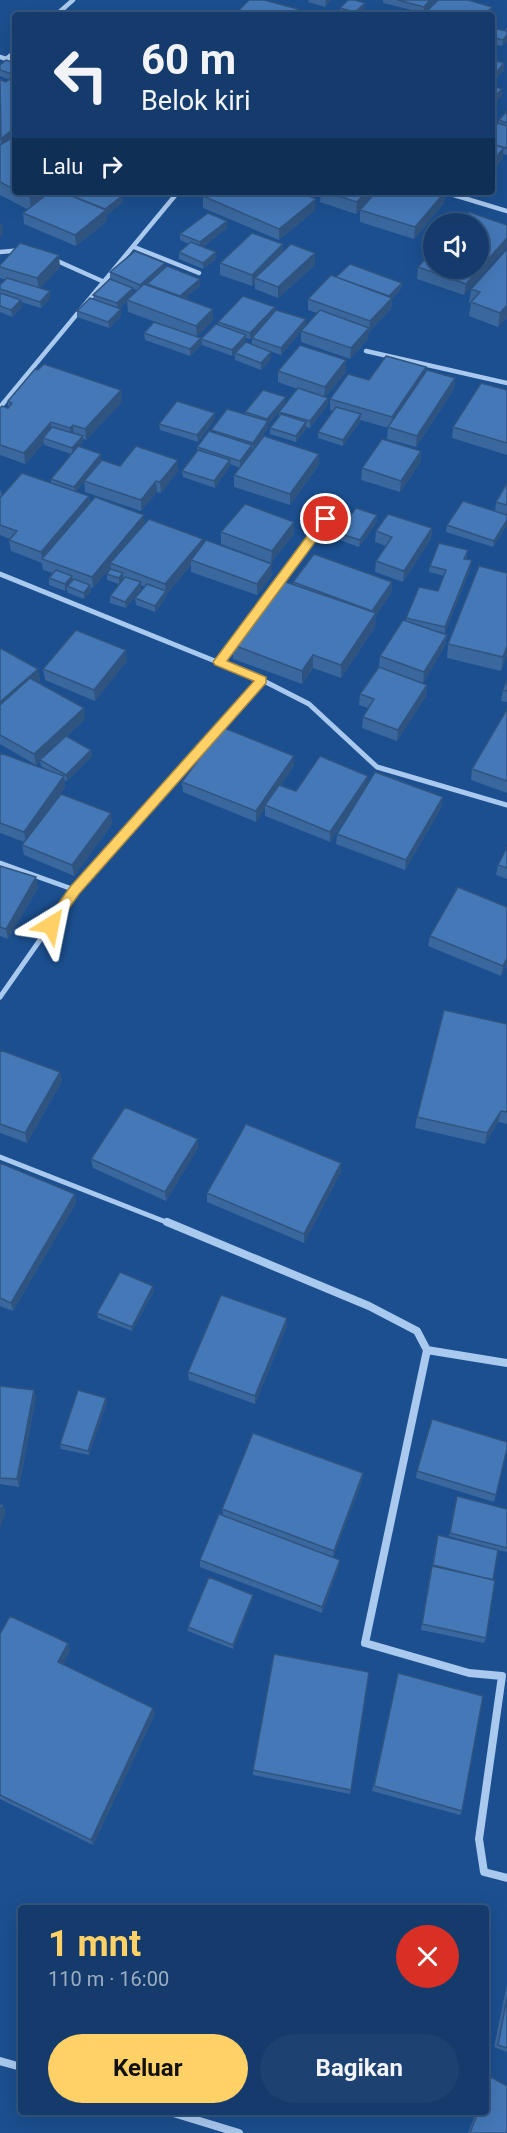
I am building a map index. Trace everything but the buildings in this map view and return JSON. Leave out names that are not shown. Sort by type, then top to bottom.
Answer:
[{"type":"street","points":[[59,12],[73,0]]},
{"type":"street","points":[[6,59],[12,54]]},
{"type":"street","points":[[0,57],[12,61]]},
{"type":"street","points":[[0,402],[174,195]]},
{"type":"street","points":[[0,407],[175,195]]},
{"type":"street","points":[[454,195],[507,211]]},
{"type":"street","points":[[134,247],[199,273]]},
{"type":"street","points":[[0,252],[13,249],[30,252]]},
{"type":"street","points":[[51,258],[102,281]]},
{"type":"street","points":[[366,351],[507,383]]},
{"type":"street","points":[[219,662],[326,519]]},
{"type":"street","points":[[0,574],[262,680],[317,709],[377,767],[507,805]]},
{"type":"street","points":[[0,998],[75,890],[262,680]]},
{"type":"street","points":[[0,863],[75,890]]},
{"type":"street","points":[[0,1157],[228,1246],[369,1306],[417,1330],[427,1350],[365,1643],[469,1673],[502,1676],[480,1839],[484,1872],[507,1878]]},
{"type":"street","points":[[427,1350],[507,1363]]},
{"type":"street","points":[[0,2061],[18,2066]]},
{"type":"street","points":[[180,2115],[239,2133]]},
{"type":"route","points":[[51,925],[75,890],[262,680],[219,662],[326,519]]}]
